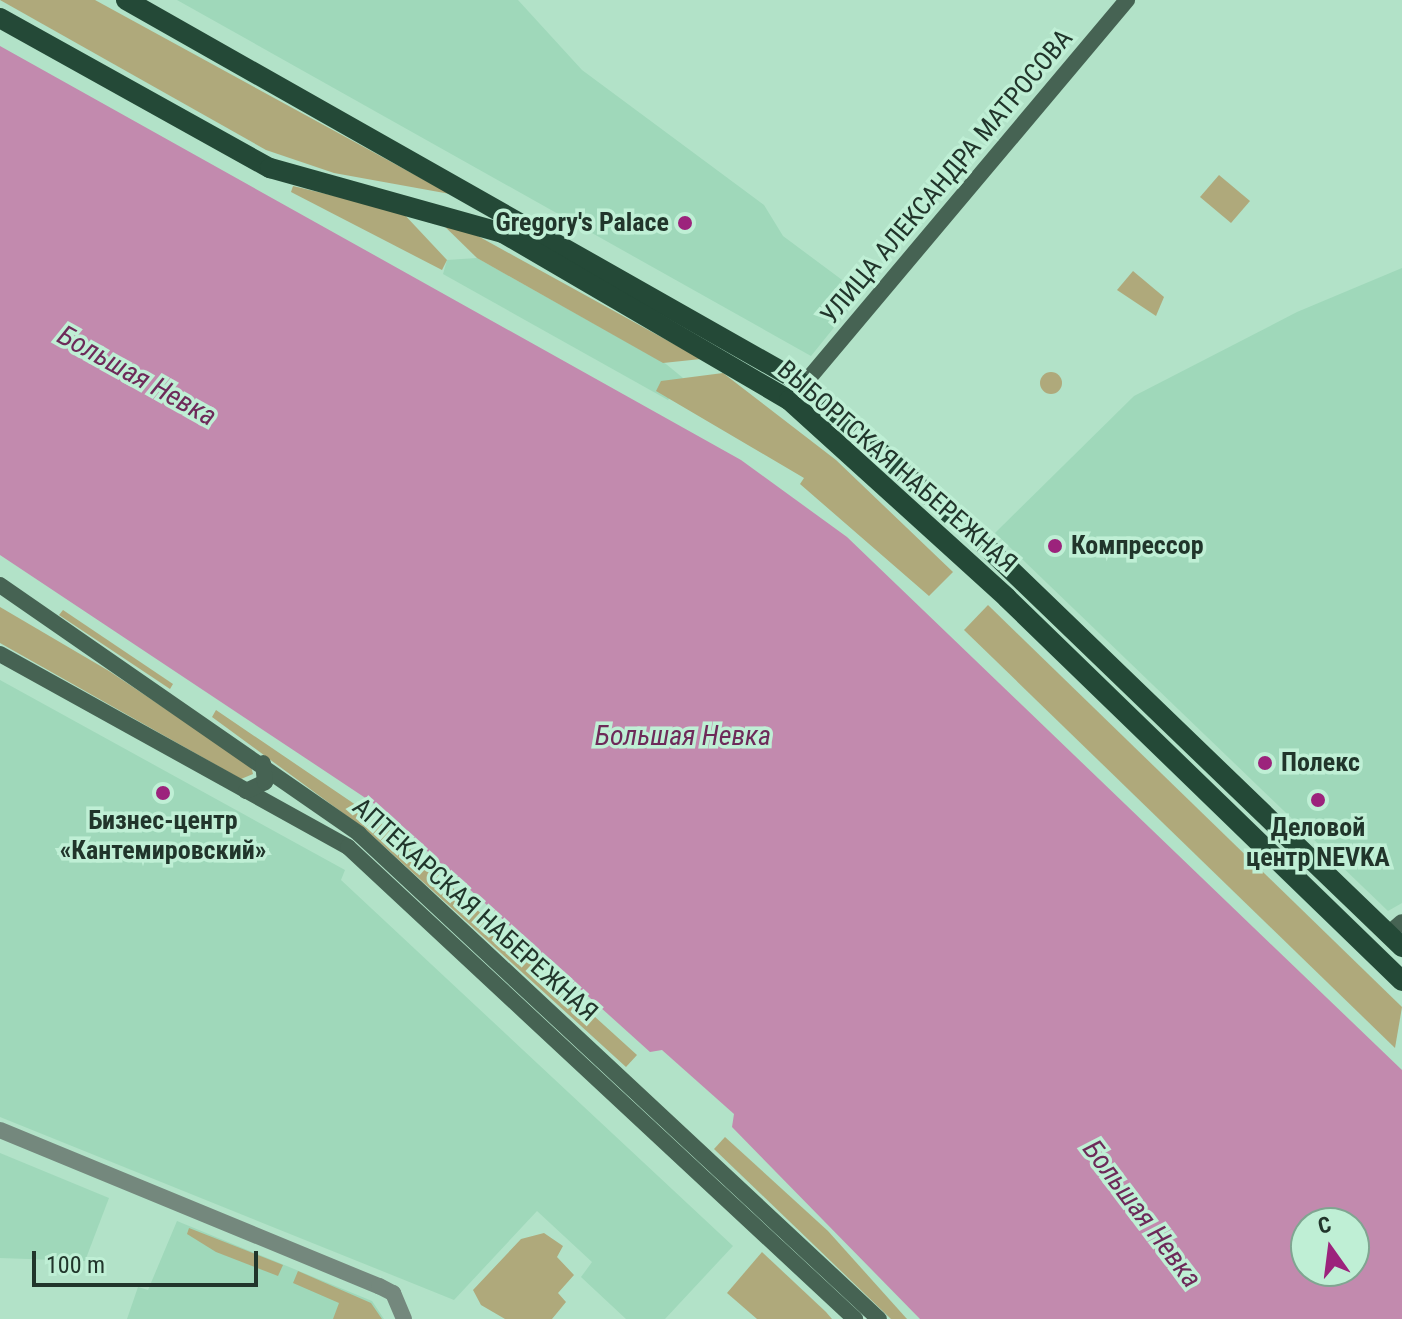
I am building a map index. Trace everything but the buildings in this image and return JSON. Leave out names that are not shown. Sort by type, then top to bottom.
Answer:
[{"type":"main road","name":"ВЫБОРГСКАЯ НАБЕРЕЖНАЯ","points":[[126,0],[804,384],[986,546],[1397,935]]},
{"type":"main road","name":"ВЫБОРГСКАЯ НАБЕРЕЖНАЯ","points":[[0,18],[270,168],[503,233],[789,400],[1007,598],[1402,981]]},
{"type":"street","name":"УЛИЦА АЛЕКСАНДРА МАТРОСОВА","points":[[804,384],[1127,0]]},
{"type":"street","name":"АПТЕКАРСКАЯ НАБЕРЕЖНАЯ","points":[[0,585],[263,763],[384,856],[879,1319]]},
{"type":"street","name":"АПТЕКАРСКАЯ НАБЕРЕЖНАЯ","points":[[0,654],[348,847],[855,1319]]},
{"type":"street","points":[[246,791],[265,782],[263,763]]},
{"type":"street","points":[[0,1130],[379,1286],[393,1293],[404,1319]]},
{"type":"shaded area","points":[[0,0],[95,0],[450,194],[334,173],[266,150]]},
{"type":"shaded area","points":[[177,0],[518,0],[582,70],[764,205],[783,236],[861,294],[811,356]]},
{"type":"shaded area","points":[[1219,175],[1250,201],[1231,223],[1200,197]]},
{"type":"shaded area","points":[[293,186],[402,212],[447,260],[442,270],[291,192]]},
{"type":"shaded area","points":[[435,217],[458,225],[701,359],[663,363],[477,258]]},
{"type":"shaded area","points":[[477,258],[666,364],[683,378],[668,400],[443,274],[447,260]]},
{"type":"shaded area","points":[[1402,268],[1402,903],[1388,911],[995,533],[1134,396],[1297,312]]},
{"type":"shaded area","points":[[1133,271],[1164,297],[1156,316],[1117,290]]},
{"type":"shaded area","points":[[1047,372],[1055,372],[1062,383],[1055,394],[1047,394],[1040,387],[1040,379]]},
{"type":"shaded area","points":[[723,373],[836,460],[953,572],[929,596],[800,484],[804,478],[656,391],[661,381]]},
{"type":"shaded area","points":[[988,605],[1402,1007],[1395,1048],[964,630]]},
{"type":"shaded area","points":[[0,607],[109,671],[251,766],[253,774],[241,779],[0,643]]},
{"type":"shaded area","points":[[63,610],[173,684],[170,689],[59,615]]},
{"type":"shaded area","points":[[0,680],[345,870],[341,880],[733,1246],[665,1319],[626,1319],[581,1277],[592,1262],[537,1211],[454,1300],[0,1117]]},
{"type":"shaded area","points":[[216,710],[378,820],[637,1055],[626,1067],[366,830],[212,717]]},
{"type":"shaded area","points":[[725,1137],[828,1231],[907,1319],[891,1319],[714,1149]]},
{"type":"shaded area","points":[[0,1153],[109,1198],[85,1261],[0,1258]]},
{"type":"shaded area","points":[[177,1221],[372,1301],[384,1319],[127,1319],[138,1287],[148,1290]]},
{"type":"shaded area","points":[[189,1228],[283,1265],[278,1276],[216,1252],[187,1234]]},
{"type":"shaded area","points":[[544,1233],[563,1246],[557,1257],[574,1275],[558,1293],[566,1302],[552,1319],[505,1319],[481,1305],[473,1290],[521,1239]]},
{"type":"shaded area","points":[[762,1252],[832,1319],[757,1319],[727,1293]]},
{"type":"shaded area","points":[[298,1271],[371,1303],[382,1319],[333,1319],[339,1303],[293,1283]]},
{"type":"water","name":"Большая Невка","points":[[0,46],[741,460],[847,537],[1402,1070],[1402,1319],[920,1319],[732,1127],[734,1114],[662,1050],[650,1052],[376,805],[0,555]]},
{"type":"place","name":"Gregory's Palace","points":[[685,223]]},
{"type":"place","name":"Компрессор","points":[[1055,546]]},
{"type":"place","name":"Полекс","points":[[1265,763]]},
{"type":"place","name":"Бизнес-центр «Кантемировский»","points":[[163,793]]},
{"type":"place","name":"Деловой центр NEVKA","points":[[1318,800]]}]
